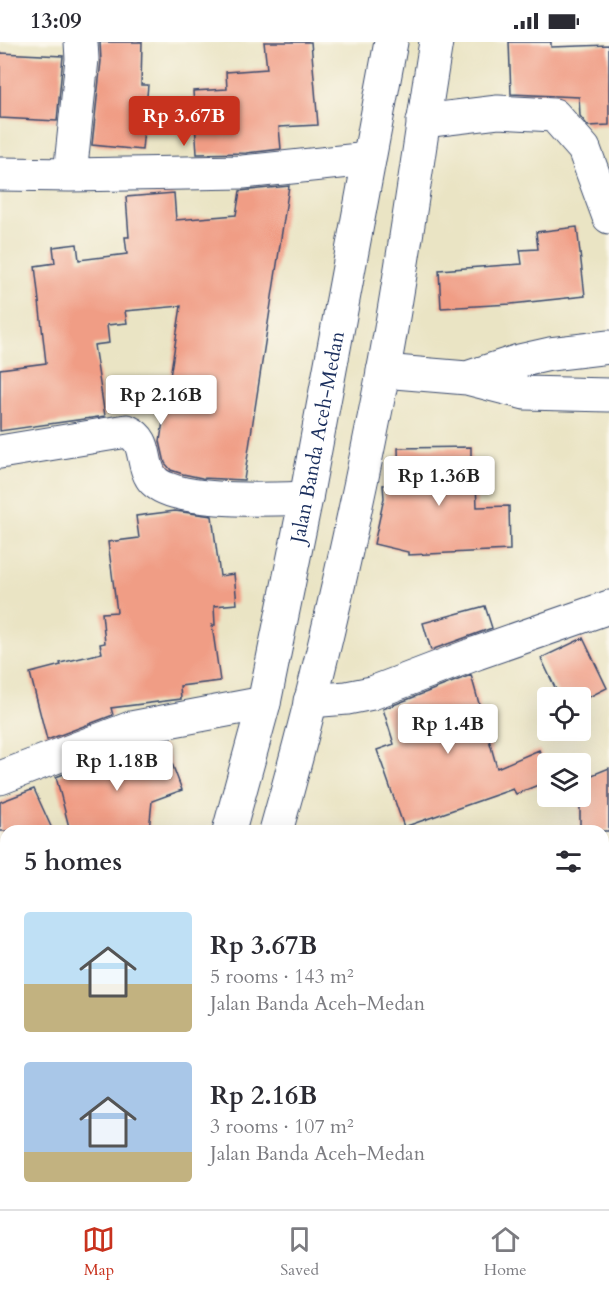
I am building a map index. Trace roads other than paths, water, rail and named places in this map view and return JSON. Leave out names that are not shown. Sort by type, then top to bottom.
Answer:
[{"type":"main road","points":[[70,175],[82,59],[81,42]]},
{"type":"main road","name":"Jalan Banda Aceh-Medan","points":[[231,825],[264,703],[306,498],[391,42]]},
{"type":"main road","points":[[278,825],[333,611],[383,371],[436,42]]},
{"type":"main road","points":[[423,121],[498,112],[554,115],[584,149],[609,217]]},
{"type":"main road","points":[[0,174],[243,172],[369,159]]},
{"type":"main road","points":[[467,378],[539,356],[609,347]]},
{"type":"main road","points":[[383,371],[467,378],[525,393],[609,394]]},
{"type":"main road","points":[[0,452],[127,431],[136,435],[142,444],[151,477],[157,484],[168,490],[231,500],[306,498]]},
{"type":"main road","points":[[310,701],[347,699],[372,693],[609,607]]},
{"type":"main road","points":[[0,778],[131,728],[264,703]]}]
